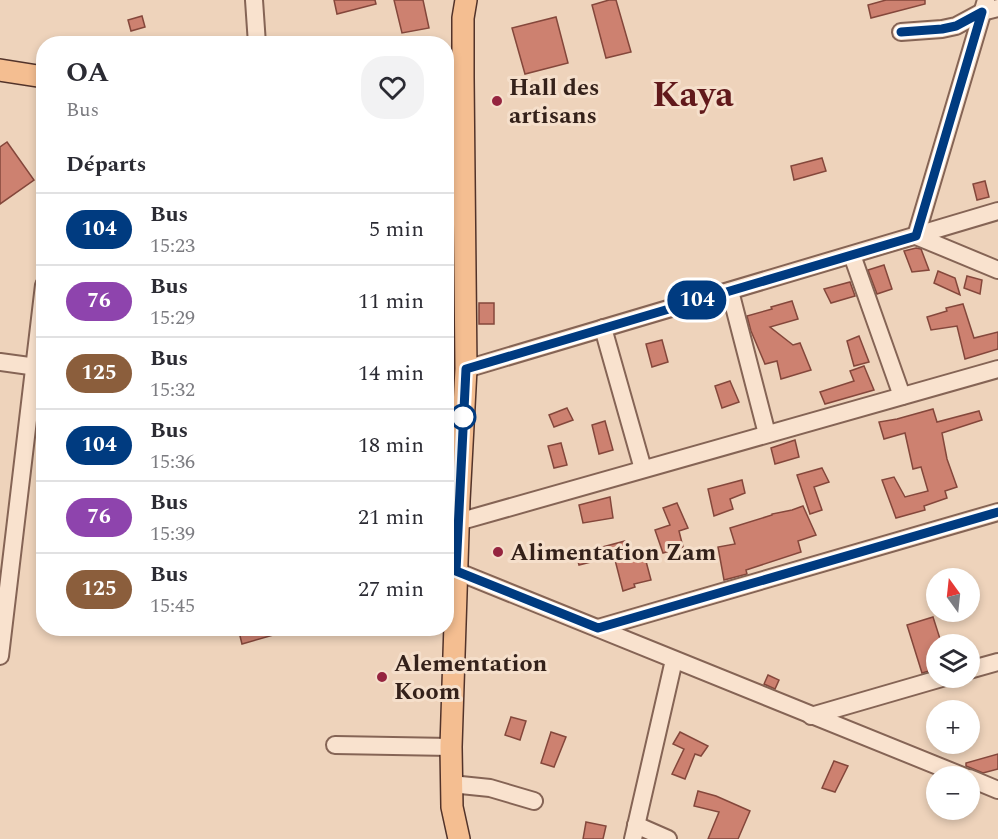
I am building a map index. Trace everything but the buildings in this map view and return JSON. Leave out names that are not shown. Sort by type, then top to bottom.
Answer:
[{"type":"main road","points":[[454,490],[466,369],[455,80],[462,6]]},
{"type":"main road","points":[[0,69],[36,76]]},
{"type":"main road","points":[[454,504],[458,522],[454,539]]},
{"type":"main road","points":[[454,560],[456,571],[454,583]]},
{"type":"main road","points":[[451,636],[451,784],[452,807],[459,839]]},
{"type":"street","points":[[254,0],[256,36]]},
{"type":"street","points":[[901,32],[956,26],[989,7]]},
{"type":"street","points":[[916,236],[989,7]]},
{"type":"street","points":[[466,369],[998,211]]},
{"type":"street","points":[[916,236],[998,270]]},
{"type":"street","points":[[852,255],[902,396]]},
{"type":"street","points":[[730,291],[767,434]]},
{"type":"street","points":[[603,328],[644,470]]},
{"type":"street","points":[[0,362],[36,367]]},
{"type":"street","points":[[458,522],[998,369]]},
{"type":"street","points":[[0,656],[17,508],[36,386]]},
{"type":"street","points":[[0,506],[17,508]]},
{"type":"street","points":[[598,628],[998,512]]},
{"type":"street","points":[[456,571],[937,766]]},
{"type":"street","points":[[668,839],[634,832],[674,660]]},
{"type":"street","points":[[980,667],[998,662]]},
{"type":"street","points":[[811,716],[926,683]]},
{"type":"street","points":[[335,746],[451,747]]},
{"type":"street","points":[[980,783],[998,790]]},
{"type":"street","points":[[451,784],[490,788],[534,801]]},
{"type":"bus line","name":"104","points":[[901,32],[956,26],[982,12],[916,236],[466,369],[456,571],[598,628],[998,512]]},
{"type":"place","name":"Hall des artisans","points":[[497,101]]},
{"type":"place","name":"Alimentation Zam","points":[[498,552]]},
{"type":"place","name":"Alementation Koom","points":[[382,677]]},
{"type":"district","name":"Kaya","points":[[693,93]]}]
